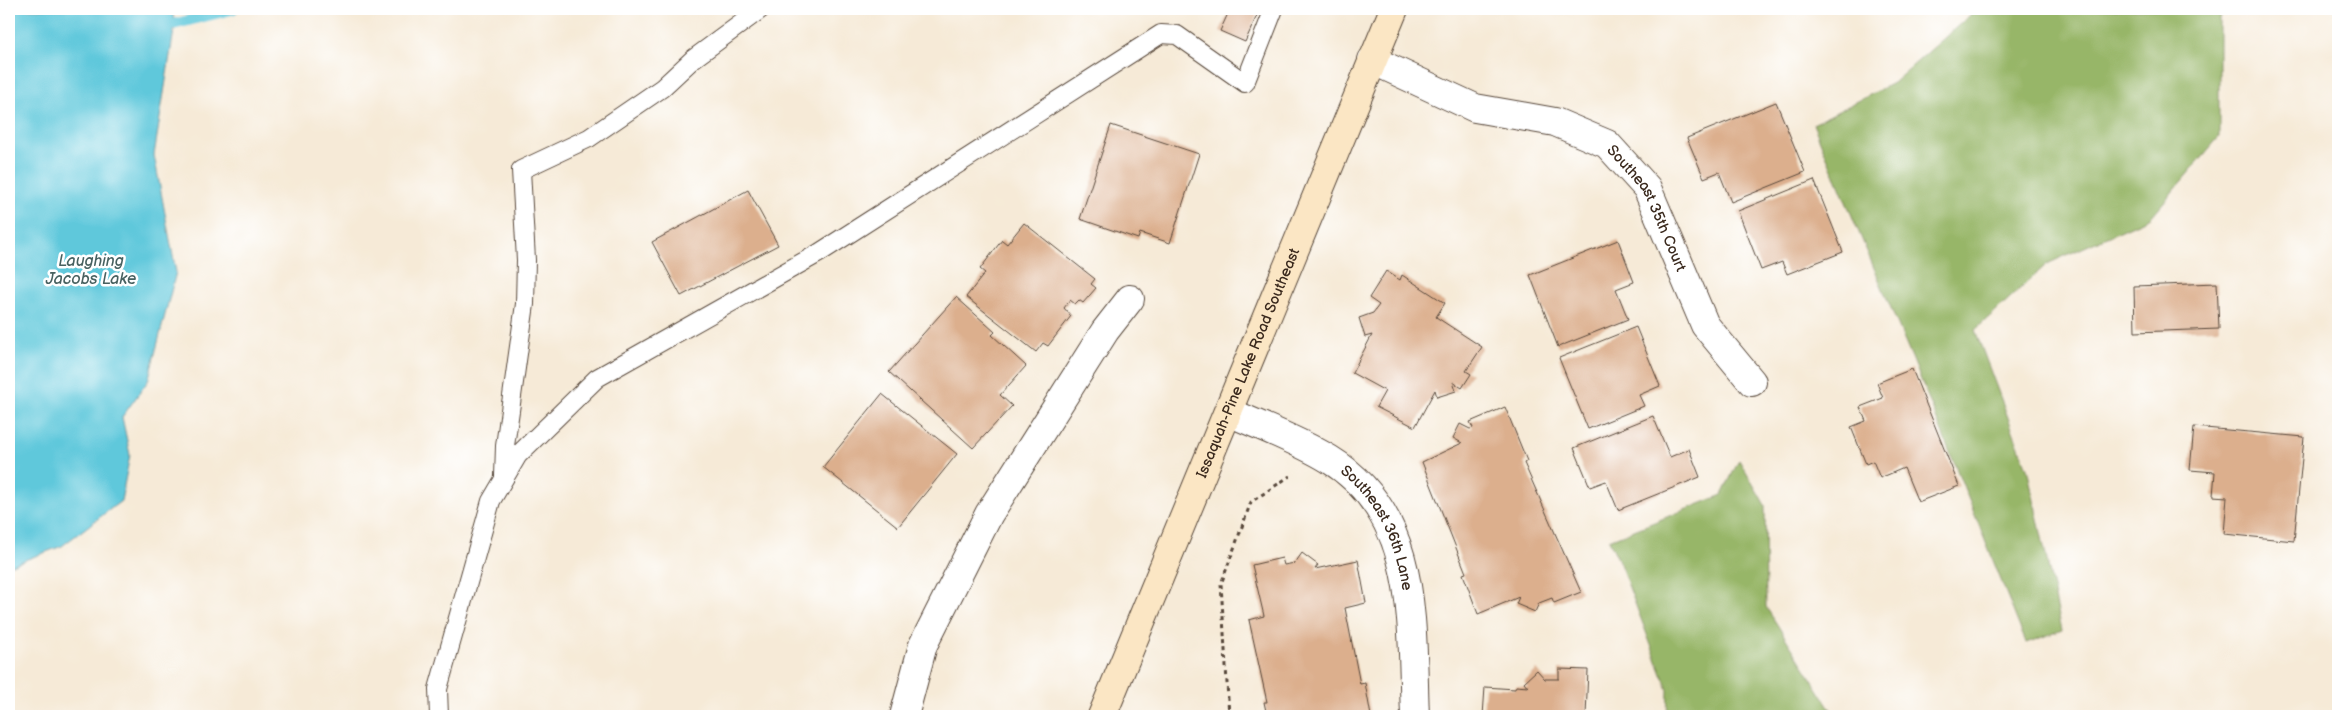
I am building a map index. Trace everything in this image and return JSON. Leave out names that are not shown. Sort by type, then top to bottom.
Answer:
[{"type":"main road","name":"Issaquah-Pine Lake Road Southeast","points":[[1102,716],[1394,9]]},
{"type":"street","name":"Southeast 35th Court","points":[[1372,60],[1475,108],[1556,122],[1607,144],[1647,188],[1705,325],[1752,382]]},
{"type":"street","points":[[904,716],[923,645],[989,514],[1105,331],[1130,299]]},
{"type":"street","name":"Southeast 36th Lane","points":[[1229,412],[1329,459],[1357,481],[1373,498],[1390,527],[1403,562],[1410,599],[1415,716]]},
{"type":"lane","points":[[504,479],[505,446],[525,304],[526,260],[521,170],[589,138],[662,88],[694,59],[761,9]]},
{"type":"lane","points":[[439,716],[438,689],[491,501],[518,455],[596,378],[819,253],[1161,34],[1177,35],[1245,83],[1274,9]]},
{"type":"path","points":[[1229,716],[1221,584],[1251,502],[1282,479],[1329,459]]},
{"type":"green space","points":[[1977,9],[2229,9],[2219,19],[2219,137],[2151,217],[2047,264],[1975,330],[2027,468],[2062,630],[2026,643],[1913,360],[1813,124],[1893,83]]},
{"type":"green space","points":[[1739,460],[1765,505],[1766,607],[1835,716],[1667,716],[1668,690],[1619,561],[1609,540],[1722,495]]},
{"type":"water","name":"Laughing Jacobs Lake","points":[[9,9],[172,9],[175,24],[154,155],[176,272],[148,381],[122,417],[130,455],[121,501],[62,546],[9,566]]},
{"type":"building","points":[[1230,9],[1259,11],[1245,42],[1220,31]]},
{"type":"building","points":[[1776,102],[1805,172],[1731,202],[1719,172],[1704,178],[1687,138]]},
{"type":"building","points":[[1111,125],[1199,154],[1170,243],[1140,233],[1138,239],[1080,219]]},
{"type":"building","points":[[1814,180],[1843,252],[1787,274],[1782,262],[1761,270],[1738,211]]},
{"type":"building","points":[[748,190],[778,245],[681,296],[652,242]]},
{"type":"building","points":[[1024,223],[1095,279],[1091,284],[1096,288],[1083,303],[1079,300],[1075,304],[1070,300],[1064,308],[1071,316],[1048,346],[1043,343],[1036,352],[966,297],[985,273],[980,269],[1002,240],[1007,244]]},
{"type":"building","points":[[1618,240],[1634,282],[1616,289],[1628,319],[1558,347],[1530,275]]},
{"type":"building","points":[[1386,271],[1400,280],[1402,275],[1445,303],[1436,317],[1482,347],[1466,371],[1471,374],[1462,388],[1453,382],[1456,391],[1437,397],[1435,390],[1415,427],[1376,407],[1385,391],[1352,373],[1372,335],[1365,337],[1359,318],[1373,313],[1379,305],[1369,298]]},
{"type":"building","points":[[2217,283],[2219,329],[2135,332],[2134,286]]},
{"type":"building","points":[[956,297],[995,332],[992,335],[1026,366],[1000,395],[1012,406],[973,448],[889,372]]},
{"type":"building","points":[[1636,327],[1660,386],[1639,395],[1644,406],[1588,429],[1559,358]]},
{"type":"building","points":[[1912,369],[1959,486],[1918,502],[1904,468],[1880,478],[1873,461],[1866,464],[1851,427],[1866,421],[1860,407],[1883,398],[1877,383]]},
{"type":"building","points":[[882,394],[957,454],[898,527],[823,467]]},
{"type":"building","points":[[1505,407],[1527,461],[1524,463],[1581,592],[1554,603],[1552,598],[1539,603],[1535,612],[1516,604],[1519,597],[1478,614],[1463,574],[1466,573],[1422,462],[1462,443],[1453,438],[1460,424],[1470,429],[1473,428],[1470,422]]},
{"type":"building","points":[[1653,416],[1670,457],[1689,449],[1700,477],[1618,510],[1606,481],[1590,487],[1574,448]]},
{"type":"building","points":[[2194,427],[2304,437],[2294,541],[2224,534],[2227,497],[2213,496],[2215,472],[2190,470]]},
{"type":"building","points":[[1302,553],[1318,565],[1315,569],[1358,560],[1366,603],[1345,608],[1360,684],[1365,683],[1371,716],[1267,716],[1264,702],[1267,702],[1249,620],[1264,616],[1252,565],[1282,558],[1284,565],[1295,563]]},
{"type":"building","points":[[1559,669],[1588,670],[1586,716],[1483,716],[1485,687],[1515,689],[1516,686],[1528,687],[1524,682],[1537,670],[1545,679],[1559,679]]},
{"type":"waterway","points":[[175,24],[233,9]]}]
